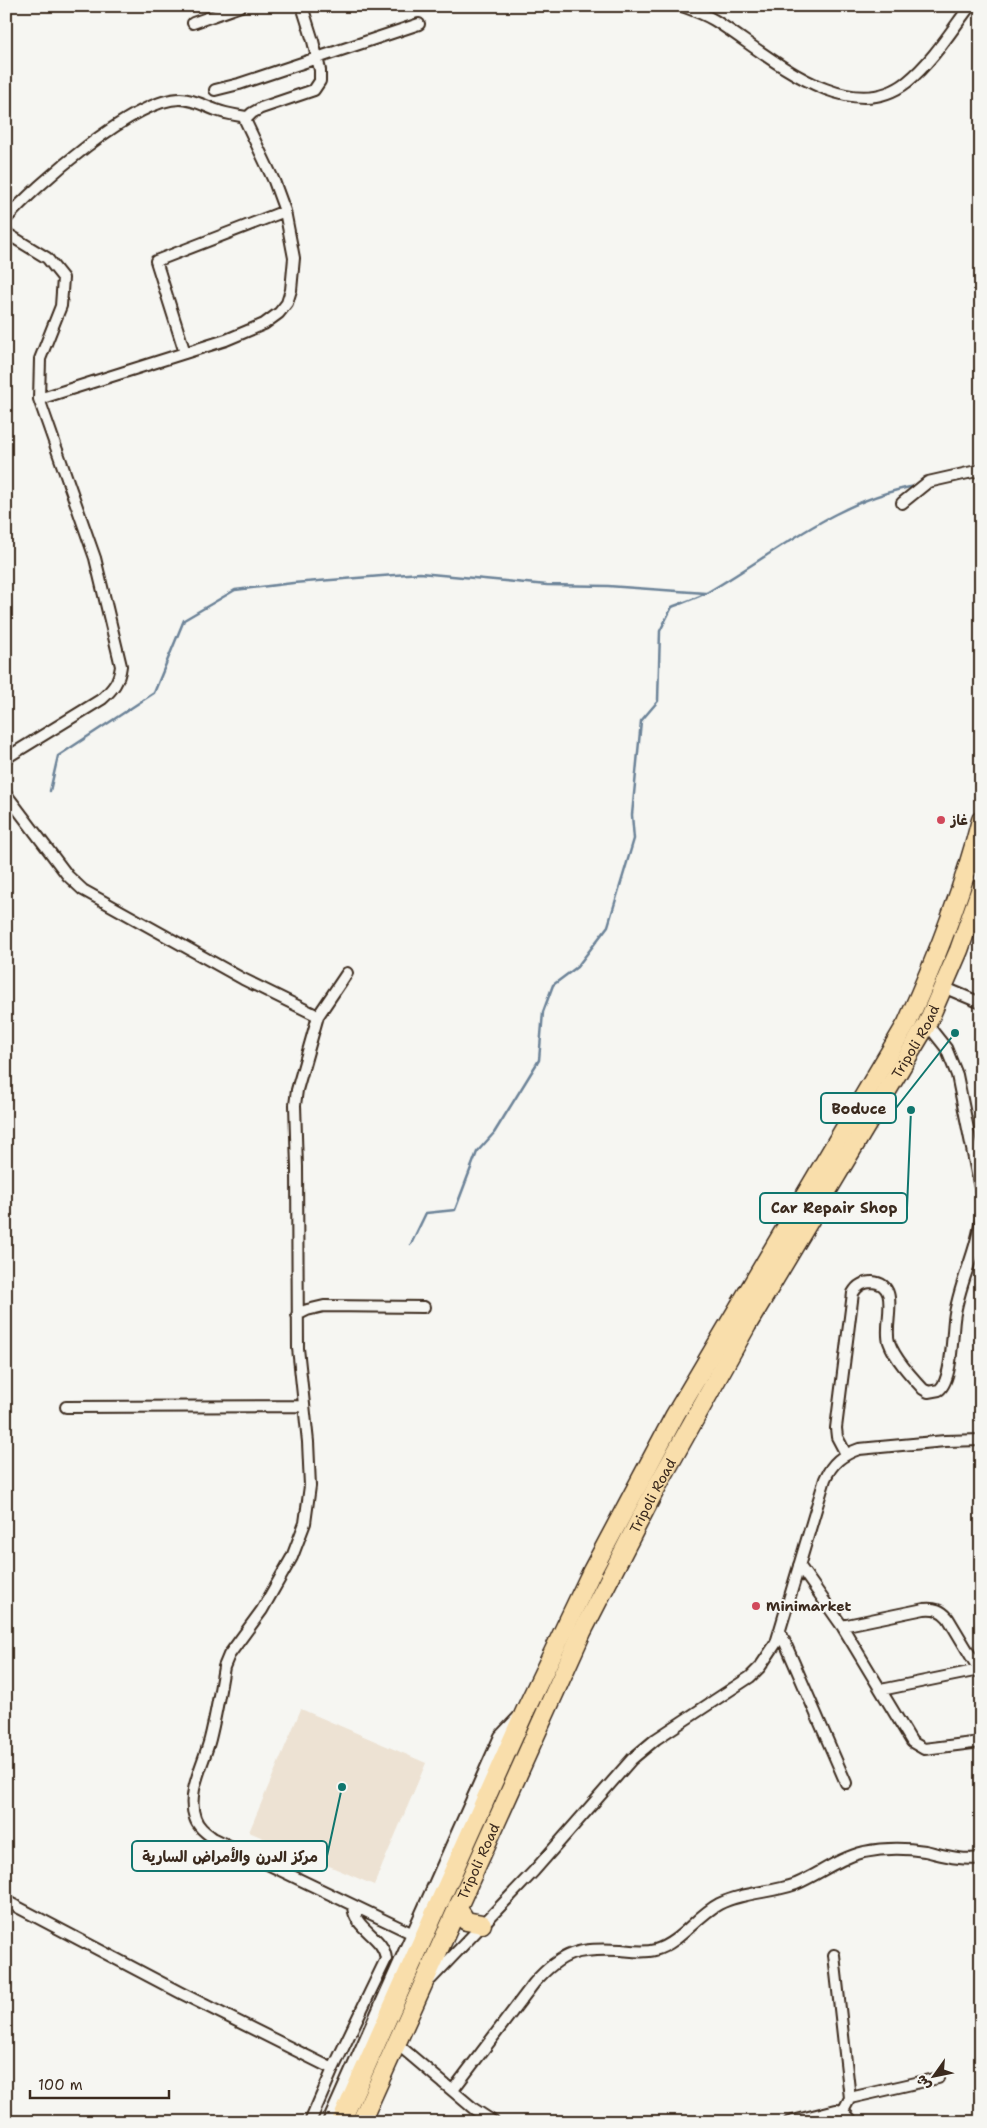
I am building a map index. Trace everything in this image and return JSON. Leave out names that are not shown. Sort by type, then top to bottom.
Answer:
[{"type":"highway","points":[[341,2122],[526,1709],[592,1571],[670,1423],[907,1023],[937,956],[956,904],[981,820]]},
{"type":"highway","name":"Tripoli Road","points":[[360,2122],[582,1632],[613,1569],[742,1334],[926,1024],[959,950],[981,888]]},
{"type":"highway","points":[[457,1907],[466,1920],[482,1924]]},
{"type":"street","points":[[193,23],[241,6]]},
{"type":"street","points":[[6,220],[58,168],[136,112],[160,102],[180,99],[202,104],[228,114],[246,117],[260,108],[314,90],[321,78],[302,6]]},
{"type":"street","points":[[682,6],[712,19],[766,57],[809,82],[831,91],[860,96],[883,94],[905,84],[924,65],[970,6]]},
{"type":"street","points":[[215,90],[317,59],[420,24]]},
{"type":"street","points":[[39,399],[226,340],[264,324],[279,313],[287,303],[291,290],[294,258],[286,211],[274,181],[247,127],[246,117]]},
{"type":"street","points":[[185,353],[156,261],[286,211]]},
{"type":"street","points":[[6,233],[48,258],[63,278],[61,306],[40,359],[39,399],[95,558],[121,666],[115,687],[102,699],[6,758]]},
{"type":"street","points":[[902,503],[928,482],[981,470]]},
{"type":"street","points":[[6,794],[68,876],[83,890],[243,979],[318,1016]]},
{"type":"street","points":[[347,973],[318,1016],[297,1090],[295,1104],[298,1348],[310,1486],[305,1523],[292,1557],[262,1610],[229,1655],[224,1666],[210,1739],[194,1790],[193,1804],[195,1818],[202,1830],[213,1838],[412,1933]]},
{"type":"street","points":[[943,987],[981,1003]]},
{"type":"street","points":[[926,1024],[946,1048],[955,1068],[981,1193]]},
{"type":"street","points":[[846,1454],[837,1437],[836,1428],[853,1293],[857,1287],[869,1282],[881,1285],[886,1290],[890,1304],[888,1335],[891,1347],[922,1389],[928,1392],[939,1390],[947,1379],[954,1312],[978,1237],[981,1218]]},
{"type":"street","points":[[297,1315],[307,1310],[324,1306],[424,1307]]},
{"type":"street","points":[[66,1408],[304,1406]]},
{"type":"street","points":[[417,1994],[534,1871],[632,1759],[656,1739],[750,1677],[769,1654],[780,1631],[825,1479],[833,1465],[846,1454],[858,1449],[945,1441],[981,1440]]},
{"type":"street","points":[[799,1565],[842,1626],[906,1733],[918,1747],[932,1749],[981,1742]]},
{"type":"street","points":[[842,1626],[924,1609],[937,1610],[943,1612],[948,1618],[980,1671],[881,1690]]},
{"type":"street","points":[[780,1631],[846,1783]]},
{"type":"street","points":[[328,2122],[500,1736],[526,1709]]},
{"type":"street","points":[[453,2090],[534,1983],[545,1970],[566,1955],[593,1948],[642,1952],[661,1948],[718,1904],[733,1898],[797,1883],[847,1857],[864,1852],[884,1849],[905,1849],[961,1859],[981,1858]]},
{"type":"street","points":[[6,1901],[181,1993],[332,2069]]},
{"type":"street","points":[[310,2122],[332,2069],[386,1960],[381,1945],[358,1922],[353,1906]]},
{"type":"street","points":[[834,1955],[850,2098],[843,2111]]},
{"type":"street","points":[[396,2042],[474,2109],[494,2122]]},
{"type":"street","points":[[850,2098],[938,2078]]},
{"type":"street","points":[[789,2122],[830,2110],[843,2111],[853,2122]]},
{"type":"shaded area","points":[[301,1709],[426,1763],[374,1885],[249,1832]]},
{"type":"waterway","points":[[411,1244],[426,1213],[455,1210],[477,1152],[494,1133],[539,1060],[543,1012],[553,985],[577,967],[608,926],[634,839],[632,815],[641,721],[658,701],[660,631],[672,607],[708,592],[833,515],[887,493],[916,486]]},
{"type":"waterway","points":[[50,791],[58,756],[154,693],[184,620],[235,590],[293,583],[420,573],[547,585],[608,586],[705,593]]},
{"type":"place","name":"غاز","points":[[941,820]]},
{"type":"place","name":"Boduce","points":[[955,1033]]},
{"type":"place","name":"Car Repair Shop","points":[[911,1110]]},
{"type":"place","name":"Minimarket","points":[[756,1606]]},
{"type":"place","name":"مركز الدرن والأمراض السارية","points":[[342,1787]]}]
